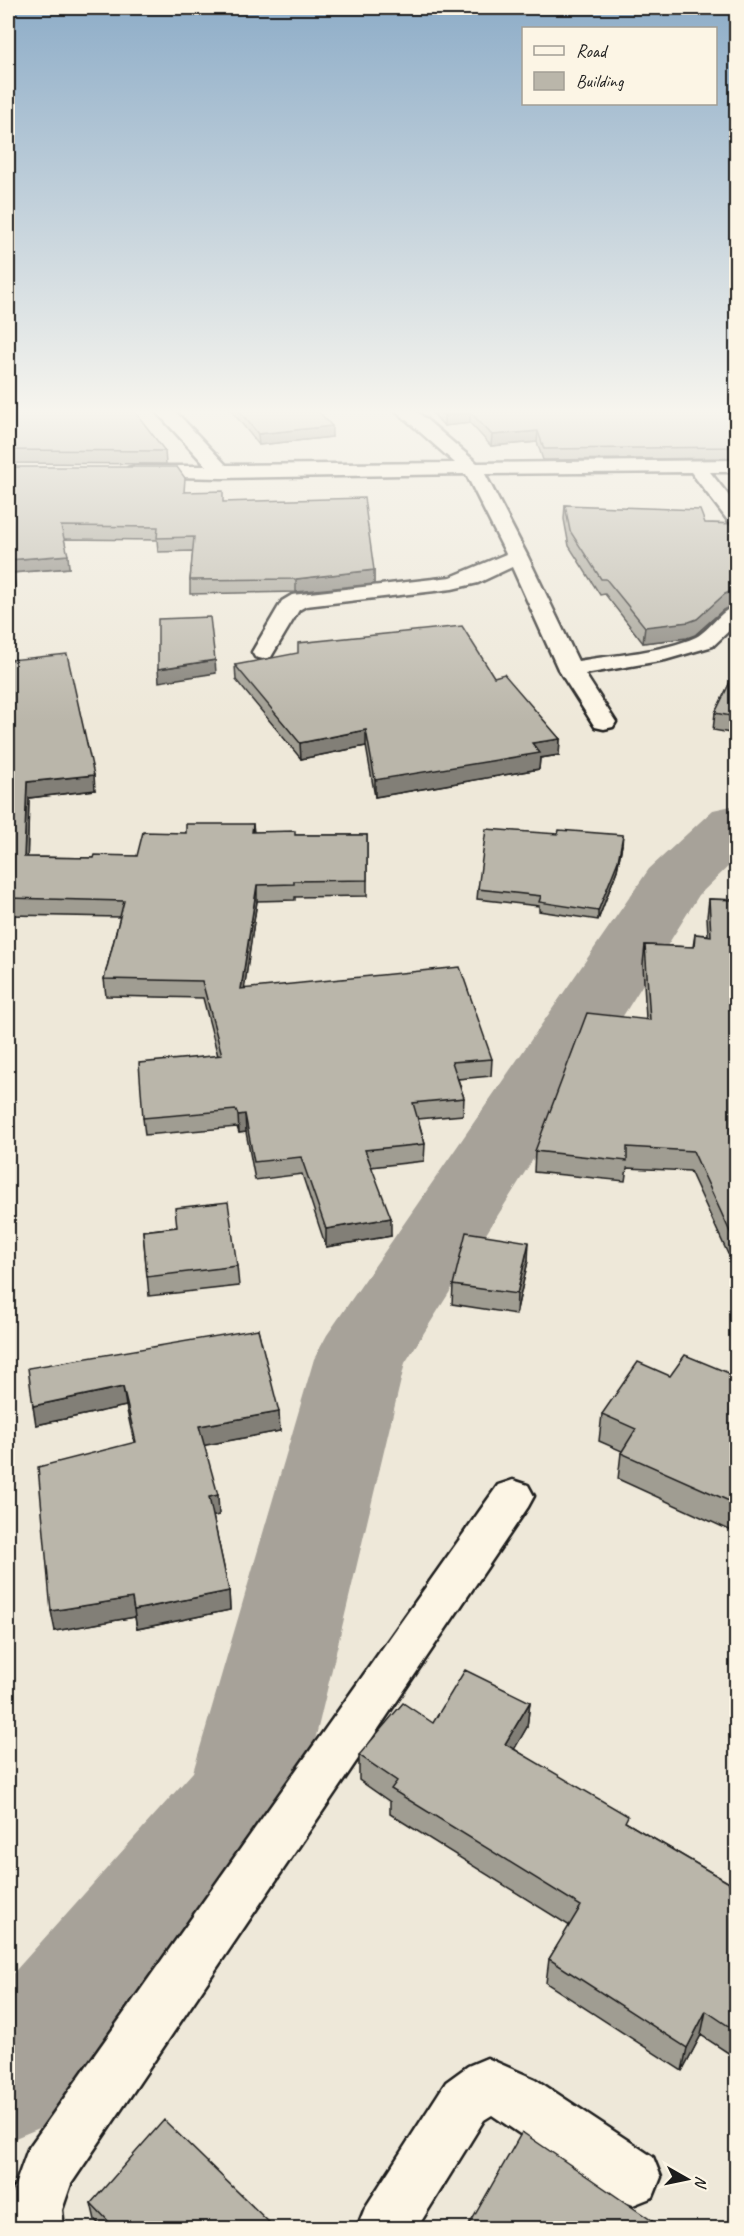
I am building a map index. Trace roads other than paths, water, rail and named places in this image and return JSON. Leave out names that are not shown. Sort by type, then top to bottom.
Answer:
[{"type":"street","points":[[495,513],[570,669],[604,722]]},
{"type":"street","points":[[263,652],[290,606],[300,600],[452,583],[518,558]]},
{"type":"street","points":[[570,669],[665,652],[705,640],[736,613]]},
{"type":"street","points":[[36,2229],[34,2210],[48,2169],[513,1496]]},
{"type":"street","points":[[385,2229],[465,2101],[487,2085],[516,2098],[633,2177]]},
{"type":"waterway","points":[[8,2076],[243,1799],[360,1359],[673,883],[736,824]]}]
